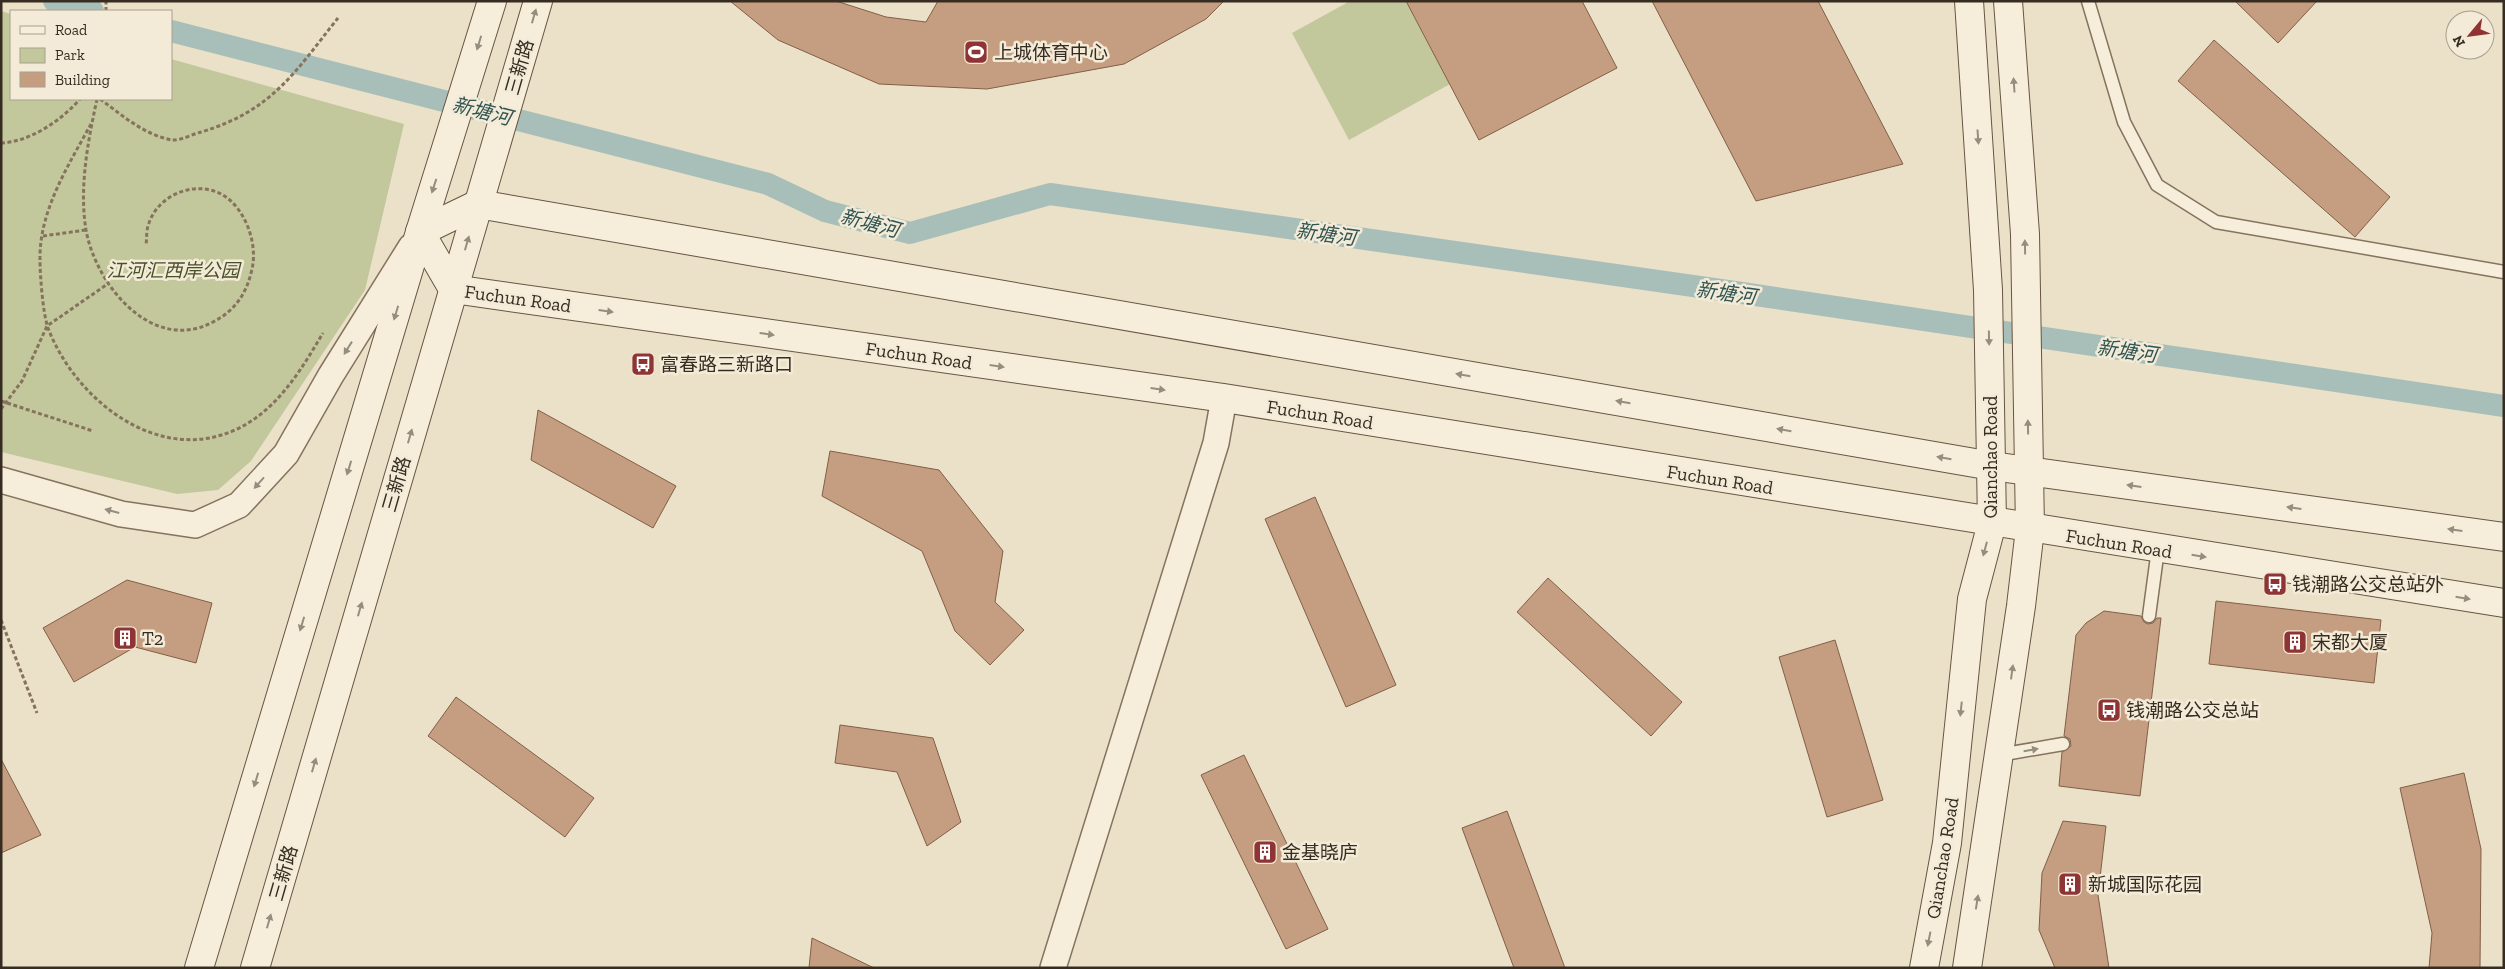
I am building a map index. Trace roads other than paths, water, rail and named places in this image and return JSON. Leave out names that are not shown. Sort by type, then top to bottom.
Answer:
[{"type":"main road","points":[[199,968],[420,232],[492,1]]},
{"type":"main road","name":"三新路","points":[[255,968],[538,1]]},
{"type":"main road","name":"Qianchao Road","points":[[1924,968],[1947,843],[1972,599],[1992,523],[1988,290],[1968,1]]},
{"type":"main road","name":"Qianchao Road","points":[[1967,968],[2021,606],[2030,529],[2025,234],[2008,1]]},
{"type":"main road","points":[[420,232],[478,204],[1992,466],[2504,537]]},
{"type":"main road","name":"Fuchun Road","points":[[420,232],[453,289],[1224,398],[1992,523],[2504,603]]},
{"type":"street","points":[[1,480],[121,514],[195,525],[239,505],[286,454],[331,375],[420,232]]},
{"type":"street","points":[[1053,968],[1216,443],[1224,398]]},
{"type":"lane","points":[[2088,1],[2124,122],[2157,185],[2216,222],[2504,272]]},
{"type":"lane","points":[[2149,616],[2158,549]]},
{"type":"lane","points":[[1999,755],[2063,744]]},
{"type":"waterway","name":"新塘河","points":[[54,1],[89,10]]},
{"type":"waterway","name":"新塘河","points":[[172,31],[768,184],[825,211],[910,233],[1050,194],[1742,293],[2504,406]]},
{"type":"place","name":"上城体育中心","points":[[976,52]]},
{"type":"place","name":"富春路三新路口","points":[[643,364]]},
{"type":"place","name":"钱潮路公交总站外","points":[[2275,584]]},
{"type":"place","name":"T2","points":[[125,638]]},
{"type":"place","name":"宋都大厦","points":[[2295,642]]},
{"type":"place","name":"钱潮路公交总站","points":[[2109,710]]},
{"type":"place","name":"金基晓庐","points":[[1265,852]]},
{"type":"place","name":"新城国际花园","points":[[2070,884]]},
{"type":"park label","name":"江河汇西岸公园","points":[[173,270]]}]
